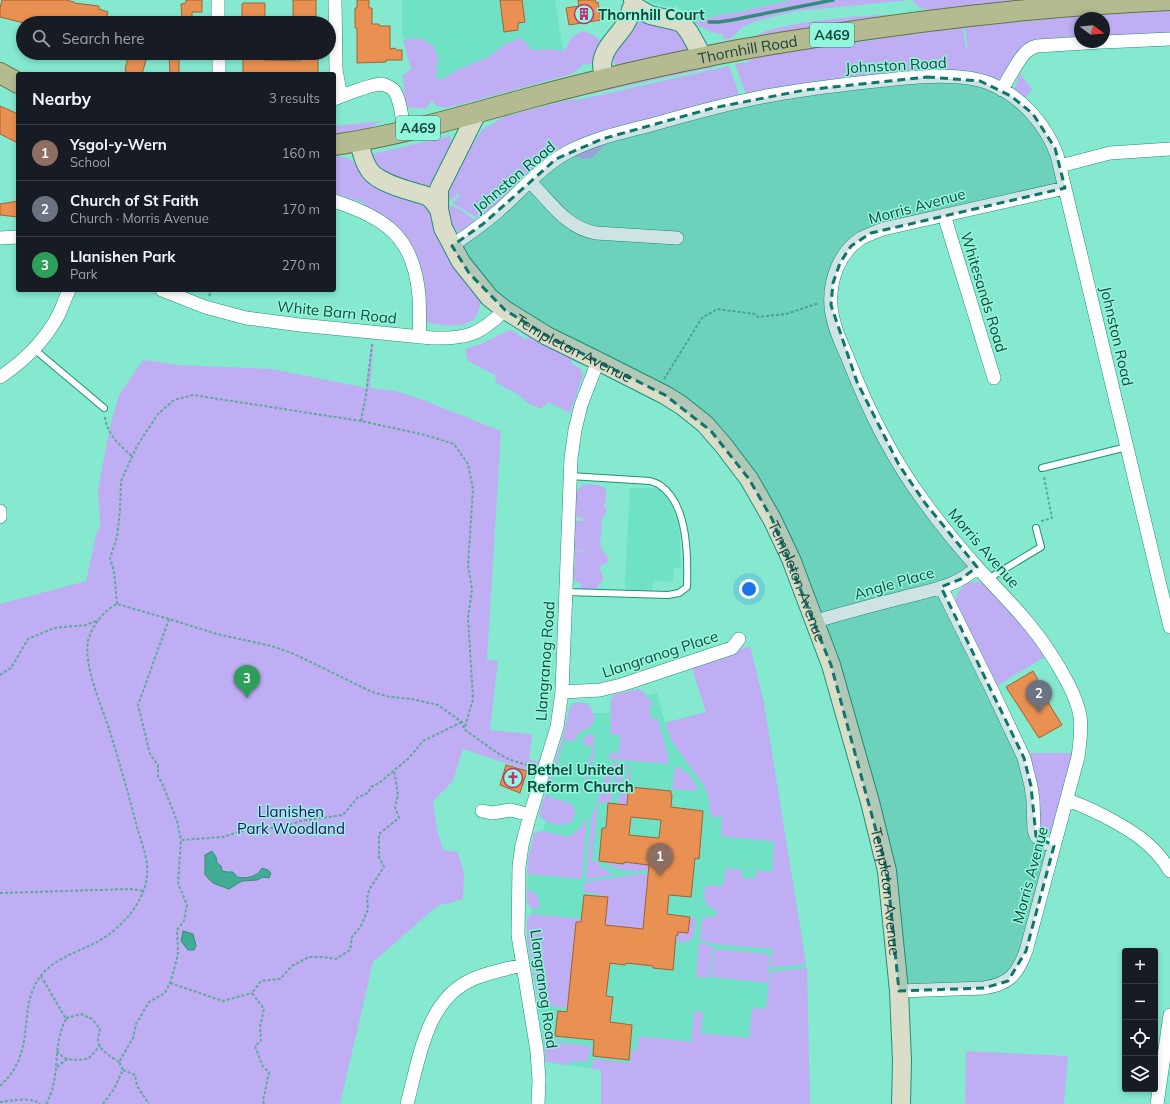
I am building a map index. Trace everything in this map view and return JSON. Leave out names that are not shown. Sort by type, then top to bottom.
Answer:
[{"type":"main road","name":"Thornhill Road","points":[[336,145],[404,131],[605,79],[703,57],[836,34],[953,18],[1078,5],[1170,0]]},
{"type":"main road","points":[[0,73],[16,82]]},
{"type":"street","points":[[218,0],[218,16]]},
{"type":"street","points":[[335,0],[335,16]]},
{"type":"street","points":[[605,79],[602,66],[606,50],[626,24],[630,17],[631,9],[634,3],[650,14],[676,20],[682,24],[689,32],[703,57]]},
{"type":"street","points":[[1110,42],[1170,39]]},
{"type":"street","points":[[1002,90],[1026,51],[1037,46],[1074,44]]},
{"type":"street","points":[[219,60],[219,72]]},
{"type":"street","points":[[336,60],[338,97],[381,84],[388,86],[395,91],[398,99],[404,131]]},
{"type":"street","name":"Johnston Road","points":[[452,246],[483,224],[556,159],[602,139],[712,108],[768,96],[842,84],[927,77],[945,77],[992,84],[1022,104],[1033,114],[1050,139],[1060,166],[1170,627]]},
{"type":"street","name":"Templeton Avenue","points":[[477,113],[439,189],[439,209],[443,228],[452,246],[469,273],[489,297],[505,310],[546,336],[598,361],[682,405],[712,431],[749,479],[772,519],[791,559],[831,664],[881,845],[888,883],[899,991],[902,1061],[901,1104]]},
{"type":"street","points":[[359,141],[368,168],[371,172],[386,182],[427,196],[439,209]]},
{"type":"street","points":[[1060,166],[1110,153],[1170,149]]},
{"type":"street","points":[[530,182],[567,220],[585,231],[677,238]]},
{"type":"street","name":"Morris Avenue","points":[[899,991],[984,988],[1002,984],[1014,975],[1020,966],[1026,952],[1078,756],[1081,729],[1080,715],[1064,676],[1037,634],[977,567],[925,503],[896,459],[857,382],[832,316],[830,305],[832,283],[840,262],[851,246],[861,239],[883,229],[1065,188]]},
{"type":"street","points":[[336,202],[363,211],[378,219],[391,229],[402,241],[411,260],[418,283],[420,337]]},
{"type":"street","name":"Whitesands Road","points":[[944,215],[994,378]]},
{"type":"street","points":[[0,238],[16,238]]},
{"type":"street","points":[[0,377],[22,361],[34,349],[54,324],[68,292]]},
{"type":"street","name":"White Barn Road","points":[[167,292],[205,308],[246,318],[420,337],[451,338],[475,333],[490,324],[505,310]]},
{"type":"street","name":"Llangranog Road","points":[[538,1104],[539,1080],[537,1051],[518,935],[519,867],[522,845],[530,815],[560,717],[572,448],[586,390],[598,361]]},
{"type":"street","points":[[0,511],[0,517]]},
{"type":"street","name":"Angle Place","points":[[816,622],[941,587],[961,579],[977,567]]},
{"type":"street","points":[[941,587],[1024,758],[1031,786],[1034,830],[1036,836],[1045,843],[1054,846]]},
{"type":"street","name":"Llangranog Place","points":[[562,692],[600,690],[634,682],[732,648],[739,639]]},
{"type":"street","points":[[1067,800],[1086,807],[1137,834],[1156,850],[1170,871]]},
{"type":"street","points":[[482,811],[492,813],[511,810],[530,815]]},
{"type":"street","points":[[407,1104],[429,1026],[441,1004],[455,990],[473,979],[523,965]]},
{"type":"street","points":[[1157,1104],[1170,1015]]},
{"type":"lane","points":[[34,349],[104,408]]},
{"type":"lane","points":[[1042,468],[1127,447]]},
{"type":"lane","points":[[566,592],[668,595],[679,593],[687,587],[685,529],[678,509],[670,495],[661,485],[650,481],[570,476]]},
{"type":"lane","points":[[988,579],[1041,547],[1036,528]]},
{"type":"path","points":[[664,380],[702,318],[717,309],[755,314],[758,317],[786,314],[824,301]]},
{"type":"path","points":[[361,421],[373,343]]},
{"type":"path","points":[[117,604],[114,571],[110,558],[117,537],[121,481],[137,446],[158,414],[174,400],[192,395],[361,421],[425,435],[454,444],[468,464],[473,489],[468,565],[472,590],[468,617],[473,699],[464,729]]},
{"type":"path","points":[[104,408],[106,422],[116,442],[132,456]]},
{"type":"path","points":[[1036,528],[1035,522],[1052,518],[1042,468]]},
{"type":"path","points":[[0,1086],[9,1077],[19,1060],[30,997],[36,981],[48,968],[57,962],[98,941],[110,933],[132,912],[145,890],[147,866],[123,772],[94,686],[88,659],[88,641],[91,632],[99,619],[110,607],[117,604],[217,634],[271,646],[292,653],[372,692],[391,697],[412,699],[438,705],[462,722],[464,729],[489,748],[508,759],[537,768]]},
{"type":"path","points":[[0,675],[10,668],[28,639],[54,628],[86,625],[99,619]]},
{"type":"path","points":[[119,1062],[133,1038],[136,1024],[149,1002],[164,993],[170,983],[178,954],[177,930],[184,921],[187,905],[178,883],[181,840],[177,821],[158,776],[158,766],[150,754],[138,705],[169,619]]},
{"type":"path","points":[[181,840],[223,837],[245,830],[285,827],[300,821],[343,816],[357,798],[368,793],[371,787],[379,783],[409,758],[423,741],[462,722]]},
{"type":"path","points":[[170,983],[223,1001],[252,993],[261,982],[280,979],[292,966],[310,957],[336,959],[350,950],[352,938],[361,926],[368,909],[367,899],[370,890],[384,867],[379,857],[379,834],[399,818],[395,807],[398,795],[394,770]]},
{"type":"path","points":[[0,893],[130,889],[145,890]]},
{"type":"path","points":[[40,976],[66,1018]]},
{"type":"path","points":[[252,993],[264,1009],[260,1027],[262,1041],[255,1046],[263,1067],[269,1072],[263,1100],[264,1104]]},
{"type":"path","points":[[66,1018],[81,1014],[92,1019],[100,1029],[98,1041],[100,1046],[113,1059],[119,1062],[123,1070],[136,1075],[137,1086],[149,1104]]},
{"type":"path","points":[[46,1104],[53,1087],[56,1068],[56,1050],[66,1018]]},
{"type":"path","points":[[56,1068],[67,1059],[88,1059],[100,1046]]},
{"type":"path","points":[[56,1050],[67,1059]]},
{"type":"path","points":[[103,1104],[114,1089],[123,1070]]},
{"type":"path","points":[[0,1102],[36,1100],[40,1104]]},
{"type":"highlighted area","points":[[927,77],[980,81],[1011,96],[1033,114],[1055,148],[1065,188],[871,233],[851,246],[840,263],[833,283],[831,305],[857,382],[899,465],[925,503],[977,567],[961,579],[941,587],[1024,758],[1031,786],[1036,836],[1054,846],[1026,951],[1008,981],[984,988],[899,991],[887,871],[831,665],[772,519],[749,479],[711,431],[665,395],[547,336],[505,310],[469,273],[452,246],[483,224],[556,159],[602,139],[713,108],[805,90]]},
{"type":"shaded area","points":[[402,0],[555,0],[565,64],[431,91],[414,66],[402,33]]},
{"type":"shaded area","points":[[648,0],[792,0],[698,20],[675,5],[674,8],[652,3]]},
{"type":"shaded area","points":[[630,488],[656,488],[663,492],[670,502],[679,525],[681,568],[674,568],[673,582],[653,581],[652,591],[626,590],[625,580]]},
{"type":"shaded area","points":[[750,646],[764,704],[806,964],[810,1104],[601,1104],[601,1070],[546,1062],[541,1021],[527,938],[527,919],[531,914],[531,908],[527,903],[528,859],[534,833],[543,831],[546,821],[539,815],[564,733],[570,706],[573,703],[583,702],[588,704],[592,713],[610,713],[611,699],[614,695],[638,689],[647,695],[657,693],[665,723],[705,712]]},
{"type":"shaded area","points":[[212,851],[216,857],[217,863],[221,866],[222,871],[233,872],[237,877],[244,878],[255,875],[262,868],[271,873],[269,878],[263,877],[257,880],[242,881],[229,889],[213,883],[205,875],[205,855]]},
{"type":"shaded area","points":[[183,931],[193,934],[196,946],[194,950],[188,950],[181,941]]},
{"type":"green space","points":[[792,0],[912,0],[796,11],[760,20],[747,25],[740,29],[731,38],[723,40],[723,34],[711,32],[694,22],[728,13]]},
{"type":"green space","points":[[912,0],[1035,0],[936,10],[925,9],[917,6]]},
{"type":"green space","points":[[1170,11],[1170,34],[1110,38],[1110,14]]},
{"type":"green space","points":[[1074,14],[919,32],[963,27],[966,49],[968,48],[965,27],[1074,17],[1074,39],[1051,40],[998,80],[746,95],[735,64],[748,62],[751,59],[736,62],[735,60],[854,36],[860,42],[874,40],[877,37],[876,34]]},
{"type":"green space","points":[[904,15],[755,37],[774,29],[801,23],[830,19]]},
{"type":"green space","points":[[638,18],[678,28],[688,46],[687,50],[624,66],[616,65],[610,59]]},
{"type":"green space","points":[[582,31],[599,39],[603,45],[596,62],[593,64],[584,64],[572,74],[451,107],[437,106],[432,100],[426,109],[407,107],[405,103],[403,75],[411,69],[403,40],[419,38],[433,45],[438,58],[436,77],[441,80],[457,70],[488,57],[507,43],[521,38],[532,50],[553,49],[561,51],[566,48],[572,37]]},
{"type":"green space","points":[[713,64],[714,67],[576,97],[576,95]]},
{"type":"green space","points":[[729,66],[740,97],[607,143],[593,157],[584,159],[573,156],[566,149],[481,220],[452,203],[459,197],[459,193],[443,206],[447,184],[482,130],[504,117],[573,99],[578,100]]},
{"type":"green space","points":[[1020,73],[1032,90],[1023,100],[1014,90]]},
{"type":"green space","points":[[380,121],[371,127],[371,130],[336,137],[336,126]]},
{"type":"green space","points":[[450,136],[452,146],[431,188],[428,189],[383,178],[372,157],[372,154]]},
{"type":"green space","points":[[336,156],[348,158],[354,163],[357,161],[431,206],[482,301],[475,318],[465,324],[451,326],[437,325],[426,322],[419,267],[366,209],[364,203],[336,194]]},
{"type":"green space","points":[[449,205],[461,210],[476,221],[461,231],[451,231],[444,210]]},
{"type":"green space","points":[[522,329],[582,362],[581,365],[572,360],[571,363],[581,369],[583,375],[570,413],[549,402],[540,409],[526,402],[514,392],[496,383],[495,375],[468,361],[465,349],[481,344],[509,330],[526,340],[528,337],[520,332]]},
{"type":"green space","name":"Llanishen Park Woodland","points":[[371,345],[374,345],[370,388],[395,391],[423,400],[501,431],[487,660],[498,661],[490,730],[532,734],[529,759],[539,762],[535,773],[463,749],[453,781],[433,801],[437,829],[443,850],[458,852],[464,874],[463,899],[437,906],[373,962],[340,1104],[0,1104],[0,604],[86,581],[96,535],[100,526],[98,489],[110,427],[119,395],[143,360],[179,365],[272,369],[366,388]]},
{"type":"green space","points":[[584,484],[599,485],[606,490],[606,502],[603,504],[607,509],[602,519],[600,543],[609,559],[607,563],[601,565],[600,570],[603,580],[598,585],[596,592],[582,591],[580,584],[575,581],[574,577],[575,552],[585,551],[576,551],[571,543],[573,524],[576,523],[576,521],[582,521],[584,519],[576,517],[576,511],[573,507],[577,491]]},
{"type":"green space","points":[[970,582],[985,583],[1026,629],[1046,656],[995,687],[955,602],[960,590]]},
{"type":"green space","points":[[750,646],[764,704],[806,964],[770,968],[773,949],[714,944],[700,940],[702,918],[716,916],[717,911],[706,904],[704,895],[705,886],[721,886],[724,883],[726,868],[742,870],[742,878],[755,879],[756,871],[772,872],[774,842],[721,836],[722,817],[711,817],[708,795],[704,786],[671,740],[665,723],[706,712],[691,666]]},
{"type":"green space","points":[[638,689],[643,692],[649,700],[652,699],[649,711],[652,719],[657,718],[668,755],[668,764],[609,759],[609,753],[619,753],[620,735],[610,734],[611,699],[614,695]]},
{"type":"green space","points":[[576,702],[588,704],[592,713],[595,713],[594,720],[590,727],[580,732],[574,742],[564,739],[548,797],[570,803],[574,807],[575,813],[570,823],[560,825],[548,821],[539,815],[564,733],[570,706]]},
{"type":"green space","points":[[590,733],[594,736],[594,756],[587,786],[584,785],[593,747],[582,744],[584,738]]},
{"type":"green space","points":[[1026,753],[1073,753],[1051,833],[1045,835],[1041,833]]},
{"type":"green space","points":[[608,763],[614,794],[609,803],[598,802],[592,861],[600,862],[599,866],[614,875],[586,879],[591,819]]},
{"type":"green space","points":[[613,763],[627,764],[618,792],[617,792]]},
{"type":"green space","points":[[631,765],[627,805],[618,804],[618,801]]},
{"type":"green space","points":[[675,767],[682,769],[691,778],[698,788],[695,791],[672,789]]},
{"type":"green space","points":[[587,817],[582,879],[527,874],[528,859],[534,833],[543,832],[568,836],[574,834],[580,828]]},
{"type":"green space","points":[[608,862],[623,865],[624,862],[656,865],[645,870],[626,871],[608,865]]},
{"type":"green space","points":[[648,874],[643,929],[605,925],[601,923],[601,894],[583,892],[585,882]]},
{"type":"green space","points":[[527,890],[534,892],[538,896],[539,909],[531,908],[527,903]]},
{"type":"green space","points":[[531,914],[582,919],[581,922],[576,922],[568,997],[578,1009],[539,1005],[527,938],[527,919]]},
{"type":"green space","points":[[690,917],[696,918],[694,936],[688,942],[677,942],[678,932],[688,933]]},
{"type":"green space","points":[[699,942],[713,947],[709,978],[696,977]]},
{"type":"green space","points":[[714,949],[770,954],[768,983],[711,977]]},
{"type":"green space","points":[[807,968],[810,1104],[601,1104],[601,1070],[592,1069],[593,1059],[630,1063],[632,1050],[638,1049],[639,1036],[691,1042],[694,1011],[703,1012],[701,1033],[749,1038],[752,1008],[766,1009],[770,972]]},
{"type":"green space","points":[[543,1034],[555,1035],[555,1042],[591,1046],[590,1056],[588,1056],[587,1062],[577,1061],[568,1063],[568,1065],[546,1062]]},
{"type":"green space","points":[[966,1051],[1068,1056],[1064,1104],[965,1104]]},
{"type":"building","points":[[2,0],[66,0],[74,3],[99,6],[99,9],[108,12],[107,16],[16,16],[16,21],[0,17]]},
{"type":"building","points":[[186,0],[202,0],[202,12],[192,12],[192,16],[182,16],[181,4],[186,3]]},
{"type":"building","points":[[293,0],[316,0],[316,16],[293,16]]},
{"type":"building","points":[[357,0],[369,0],[369,8],[372,8],[372,24],[379,24],[379,26],[390,26],[390,49],[395,48],[396,50],[402,50],[402,60],[357,63],[357,28],[355,28],[355,8],[357,8]]},
{"type":"building","points":[[500,0],[522,0],[525,22],[518,23],[518,30],[504,32]]},
{"type":"building","name":"Thornhill Court","points":[[578,0],[595,0],[596,3],[598,2],[601,20],[569,25],[566,8],[579,6]]},
{"type":"building","points":[[265,3],[265,16],[242,16],[242,4]]},
{"type":"building","points":[[127,60],[146,60],[143,72],[126,72],[125,70]]},
{"type":"building","points":[[169,60],[179,60],[179,72],[170,72]]},
{"type":"building","points":[[243,60],[318,60],[318,72],[243,72]]},
{"type":"building","points":[[0,106],[16,113],[16,142],[0,134]]},
{"type":"building","points":[[16,201],[16,217],[0,215],[0,204]]},
{"type":"building","points":[[1033,671],[1042,687],[1040,689],[1062,725],[1039,738],[1006,687]]},
{"type":"building","name":"Bethel United Reform Church","points":[[506,765],[527,771],[520,793],[500,785]]},
{"type":"building","points":[[630,787],[671,791],[671,807],[703,811],[699,859],[695,858],[691,897],[669,895],[667,914],[690,917],[688,933],[678,932],[678,935],[676,935],[673,970],[626,963],[625,965],[610,963],[606,996],[613,997],[610,1022],[632,1025],[629,1060],[593,1056],[594,1040],[555,1036],[558,1011],[567,1012],[576,922],[581,922],[584,895],[608,897],[605,925],[643,929],[649,865],[599,861],[602,828],[606,828],[608,803],[627,805],[628,790],[630,790]],"holes":[[[631,817],[661,820],[659,838],[629,835]]]},
{"type":"waterway","points":[[709,22],[732,20],[833,0]]},
{"type":"place","name":"Thornhill Court","points":[[584,14]]},
{"type":"place","name":"Llanishen Park","points":[[247,698]]},
{"type":"place","name":"Church of St Faith","points":[[1039,713]]},
{"type":"place","name":"Bethel United Reform Church","points":[[513,778]]},
{"type":"place","name":"Ysgol-y-Wern","points":[[660,876]]}]
